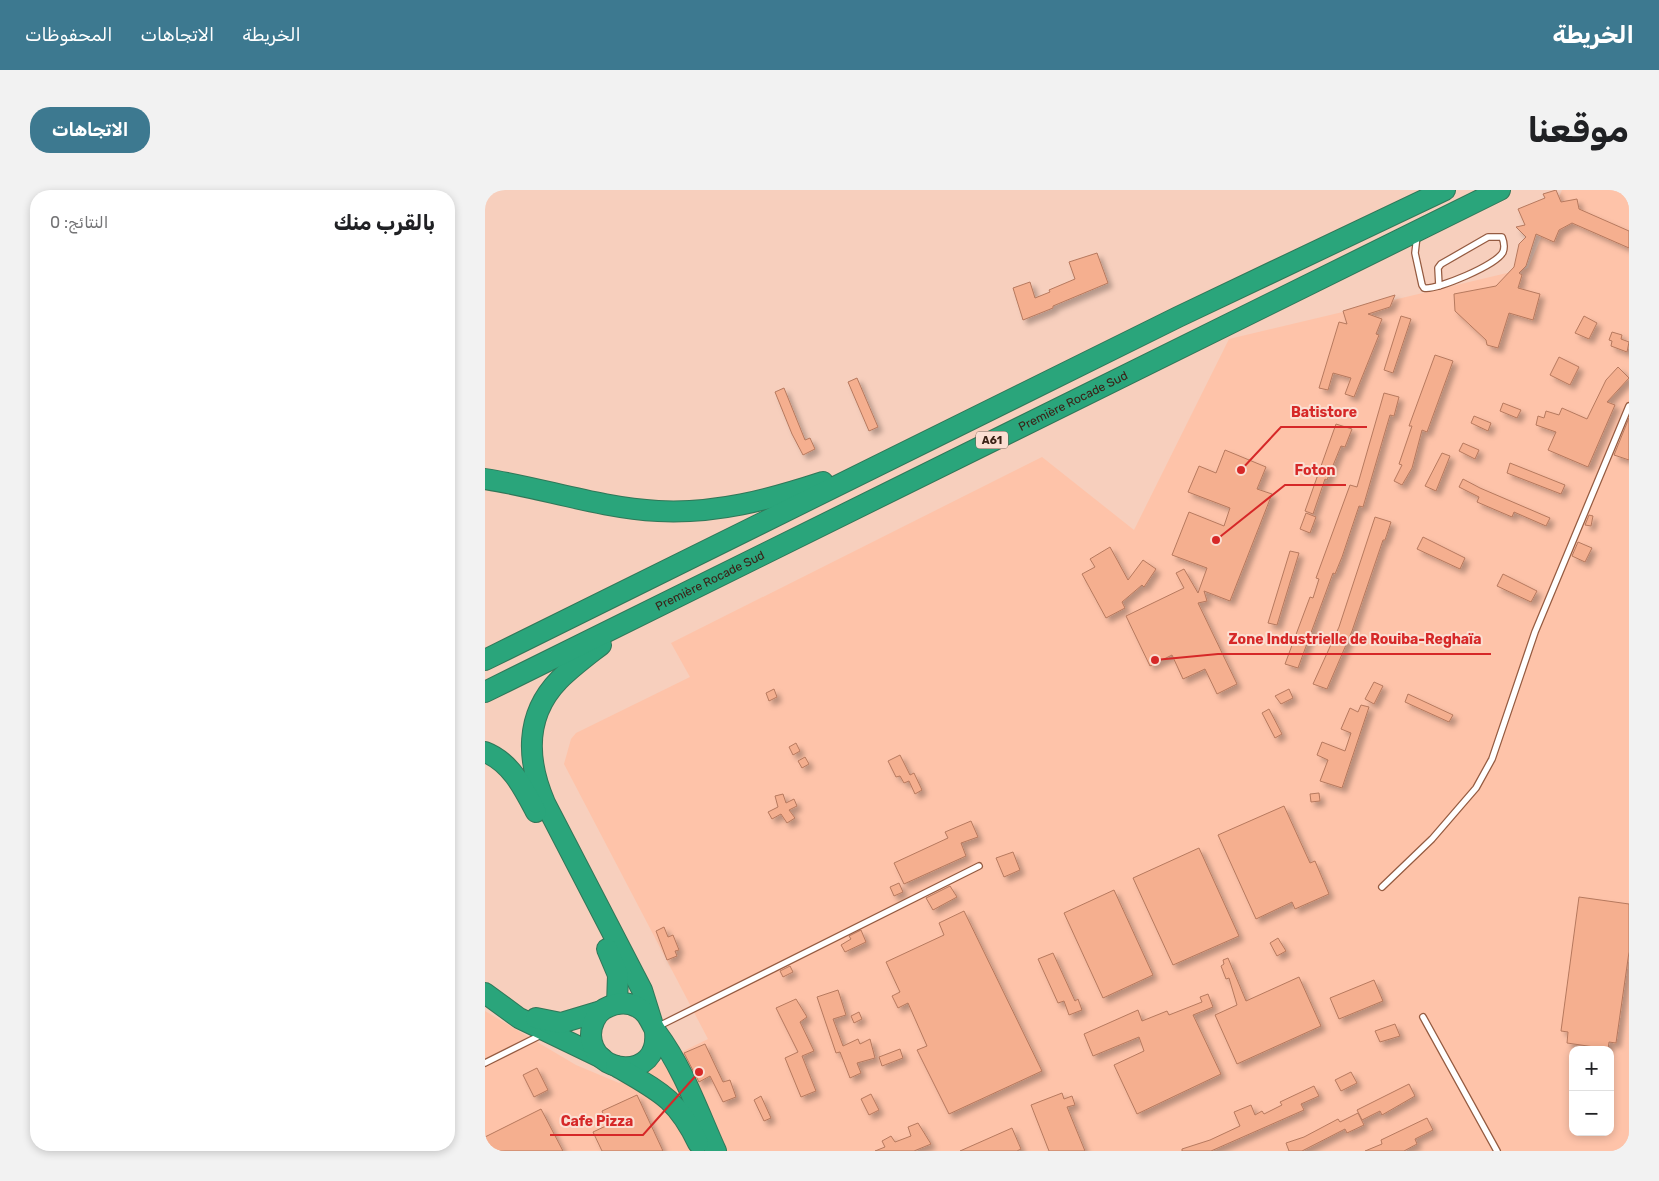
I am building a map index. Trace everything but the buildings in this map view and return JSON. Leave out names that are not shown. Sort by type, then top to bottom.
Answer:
[{"type":"highway","name":"A61","points":[[485,660],[1178,317],[1445,190]]},
{"type":"highway","name":"Première Rocade Sud","points":[[485,692],[626,624],[1417,229],[1500,190]]},
{"type":"highway","points":[[485,479],[620,506],[686,511],[717,509],[765,500],[886,462]]},
{"type":"highway","points":[[485,752],[505,765],[516,777],[535,809],[615,965],[619,987],[609,1007],[595,1018],[591,1034],[593,1043],[608,1061],[630,1068],[645,1061],[655,1048],[654,1027],[642,990],[545,804],[535,779],[531,753],[534,727],[543,702],[558,681],[626,624]]},
{"type":"highway","points":[[485,983],[505,1002],[538,1020],[549,1023],[571,1021],[609,1007],[637,1006],[668,1047],[716,1151]]},
{"type":"highway","points":[[485,993],[519,1018],[608,1061],[659,1091],[676,1105],[688,1122],[702,1151]]},
{"type":"lane","points":[[1417,229],[1415,253],[1422,285],[1424,288],[1429,289],[1439,286],[1472,273],[1495,260],[1503,252],[1504,243],[1502,237],[1488,237],[1441,264],[1438,268],[1439,286]]},
{"type":"lane","points":[[1382,888],[1432,839],[1476,788],[1492,759],[1535,632],[1629,406]]},
{"type":"lane","points":[[654,1027],[979,866]]},
{"type":"lane","points":[[1423,1017],[1497,1151]]},
{"type":"lane","points":[[485,1062],[547,1032]]},
{"type":"shaded area","points":[[1562,190],[1629,190],[1629,1151],[485,1151],[485,1011],[576,1065],[619,1083],[708,1039],[564,764],[571,739],[576,733],[690,677],[671,643],[1042,457],[1134,530],[1229,339],[1528,268]]},
{"type":"place","name":"Batistore","points":[[1241,470]]},
{"type":"place","name":"Foton","points":[[1216,540]]},
{"type":"place","name":"Zone Industrielle de Rouiba-Reghaïa","points":[[1155,660]]},
{"type":"place","name":"Cafe Pizza","points":[[699,1072]]}]
